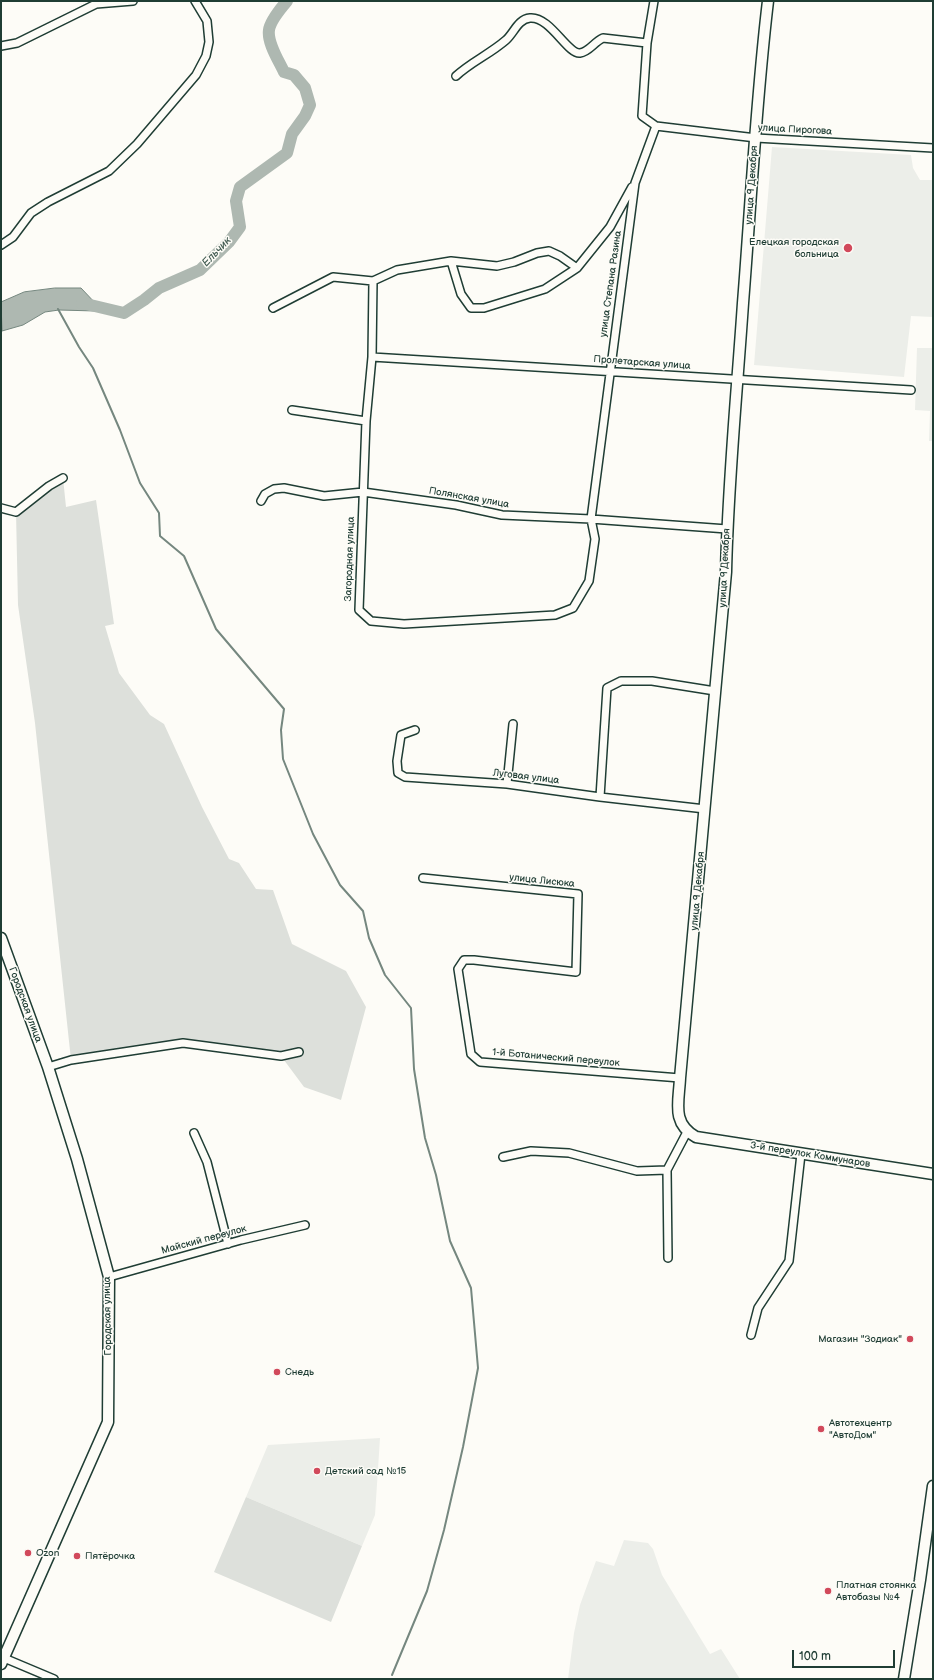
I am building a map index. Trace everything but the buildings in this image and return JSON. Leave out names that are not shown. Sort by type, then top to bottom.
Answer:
[{"type":"street","points":[[1,46],[17,43],[96,4],[133,1]]},
{"type":"street","points":[[1,245],[13,237],[31,212],[109,171],[137,144],[196,75],[206,56],[209,42],[207,21],[195,1]]},
{"type":"street","points":[[654,1],[647,43],[642,116],[656,126]]},
{"type":"street","name":"улица 9 Декабря","points":[[687,1132],[678,1118],[680,1078],[726,572],[727,529],[756,138],[768,1]]},
{"type":"street","points":[[456,76],[465,67],[493,50],[507,38],[516,26],[525,19],[532,18],[546,24],[572,51],[579,54],[586,51],[597,41],[603,38],[647,43]]},
{"type":"street","name":"улица Пирогова","points":[[656,126],[756,138],[933,148]]},
{"type":"street","name":"улица Степана Разина","points":[[589,581],[595,539],[591,519],[609,371],[635,183],[656,126]]},
{"type":"street","points":[[451,261],[461,294],[471,308],[484,308],[545,289],[577,268],[610,226],[635,183]]},
{"type":"street","points":[[273,308],[333,277],[373,281],[397,270],[451,261],[497,266],[514,262],[537,252],[549,252],[560,256],[577,268]]},
{"type":"street","name":"Загородная улица","points":[[373,281],[372,357],[366,421],[359,610],[371,621],[404,624],[555,615],[573,608],[589,581]]},
{"type":"street","name":"Пролетарская улица","points":[[372,357],[911,390]]},
{"type":"street","points":[[292,410],[366,421]]},
{"type":"street","points":[[1,508],[16,512],[49,486],[63,478]]},
{"type":"street","name":"Полянская улица","points":[[260,501],[266,494],[274,489],[284,488],[324,496],[363,492],[456,505],[502,516],[591,519],[727,529]]},
{"type":"street","points":[[600,797],[607,688],[621,681],[652,681],[715,691]]},
{"type":"street","points":[[507,784],[513,724]]},
{"type":"street","name":"Луговая улица","points":[[415,730],[401,735],[397,761],[398,773],[404,777],[507,784],[600,797],[705,808]]},
{"type":"street","name":"улица Лисюка","points":[[423,878],[578,894],[576,972],[474,960],[464,960],[458,970]]},
{"type":"street","name":"Городская улица","points":[[1,938],[48,1067],[77,1159],[109,1277],[108,1422],[3,1661]]},
{"type":"street","name":"1-й Ботанический переулок","points":[[458,970],[471,1054],[480,1062],[680,1078]]},
{"type":"street","points":[[48,1067],[71,1060],[183,1043],[281,1056],[299,1052]]},
{"type":"street","points":[[668,1258],[667,1170],[687,1132]]},
{"type":"street","name":"3-й переулок Коммунаров","points":[[687,1132],[696,1137],[933,1174]]},
{"type":"street","points":[[194,1133],[206,1162],[222,1215],[228,1244]]},
{"type":"street","points":[[503,1157],[531,1151],[569,1153],[637,1171],[667,1170]]},
{"type":"street","points":[[751,1335],[758,1308],[790,1261],[800,1154]]},
{"type":"street","name":"Майский переулок","points":[[109,1277],[228,1244],[305,1225]]},
{"type":"street","points":[[904,1679],[933,1486]]},
{"type":"street","points":[[3,1661],[54,1679]]},
{"type":"shaded area","name":"Елецкая городская больница","points":[[772,147],[911,155],[913,168],[920,180],[933,180],[933,317],[911,316],[904,377],[754,365]]},
{"type":"shaded area","points":[[55,288],[81,288],[98,306],[96,311],[59,310],[45,312],[23,325],[2,331],[1,302],[24,292]]},
{"type":"shaded area","points":[[917,348],[933,348],[933,441],[929,441],[930,411],[915,410]]},
{"type":"shaded area","points":[[63,478],[66,507],[96,500],[114,624],[105,626],[119,673],[150,715],[164,724],[202,807],[229,859],[239,863],[256,889],[273,890],[292,944],[346,971],[366,1007],[341,1100],[304,1087],[281,1056],[192,1044],[71,1060],[35,723],[18,605],[16,512]]},
{"type":"shaded area","name":"Детский сад №15","points":[[380,1438],[375,1515],[362,1546],[246,1497],[268,1445]]},
{"type":"shaded area","points":[[246,1497],[362,1546],[331,1622],[214,1572]]},
{"type":"shaded area","points":[[624,1540],[648,1543],[653,1549],[662,1575],[710,1654],[721,1649],[740,1679],[568,1679],[574,1633],[580,1605],[596,1561],[614,1566]]},
{"type":"waterway","name":"Ельчик","points":[[82,303],[124,313],[159,288],[200,270],[229,242],[240,227],[236,201],[240,187],[287,153],[292,134],[305,116],[310,105],[305,88],[294,75],[284,72],[270,40],[269,30],[271,23],[287,1]]},
{"type":"waterway","points":[[58,309],[79,347],[93,368],[120,430],[140,483],[159,513],[160,536],[184,556],[216,629],[284,709],[281,730],[283,759],[313,834],[340,885],[363,911],[369,938],[385,975],[411,1008],[414,1069],[425,1138],[436,1175],[450,1241],[471,1288],[478,1368],[463,1447],[444,1530],[427,1591],[392,1675]]},
{"type":"place","name":"Елецкая городская больница","points":[[848,248]]},
{"type":"place","name":"Магазин \"Зодиак\"","points":[[910,1339]]},
{"type":"place","name":"Снедь","points":[[277,1372]]},
{"type":"place","name":"Автотехцентр \"АвтоДом\"","points":[[821,1429]]},
{"type":"place","name":"Детский сад №15","points":[[317,1471]]},
{"type":"place","name":"Ozon","points":[[28,1553]]},
{"type":"place","name":"Пятёрочка","points":[[77,1556]]},
{"type":"place","name":"Платная стоянка Автобазы №4","points":[[828,1591]]}]
